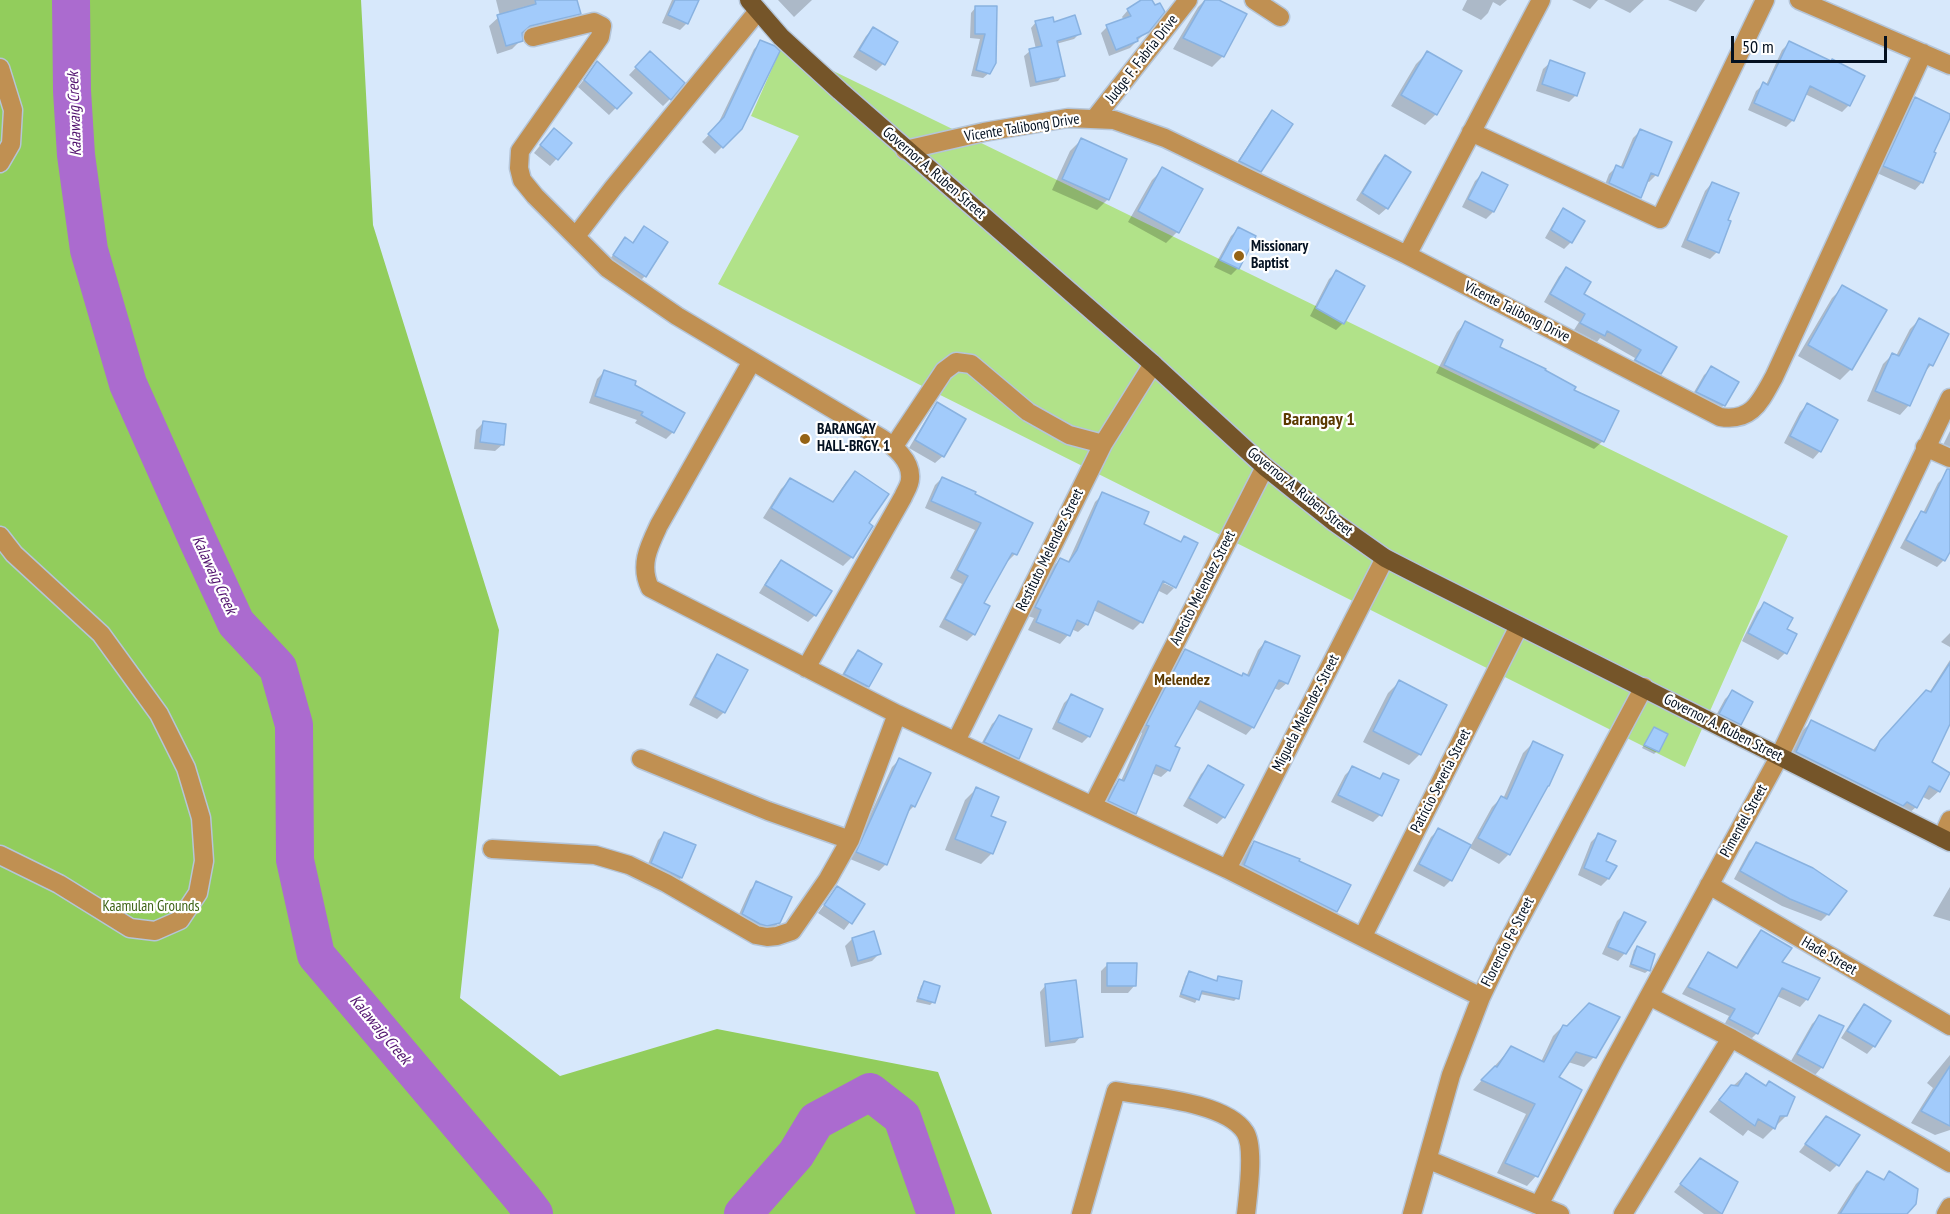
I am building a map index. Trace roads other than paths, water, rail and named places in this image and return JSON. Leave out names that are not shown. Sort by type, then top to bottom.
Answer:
[{"type":"main road","name":"Governor A. Ruben Street","points":[[754,5],[781,37],[905,150],[1153,364],[1265,467],[1334,522],[1385,558],[1946,840]]},
{"type":"street","name":"Judge F. Fabria Drive","points":[[1095,118],[1188,0]]},
{"type":"street","points":[[1254,0],[1280,17]]},
{"type":"street","points":[[1407,255],[1541,0]]},
{"type":"street","points":[[1472,132],[1660,219],[1765,0]]},
{"type":"street","points":[[1799,0],[1950,65]]},
{"type":"street","points":[[576,236],[754,5]]},
{"type":"street","points":[[533,37],[594,21],[602,26],[600,38],[520,151],[519,168],[522,180],[607,268],[676,316],[894,446],[907,464],[910,479],[903,497],[806,668]]},
{"type":"street","name":"Vicente Talibong Drive","points":[[905,150],[994,130],[1068,118],[1114,120],[1165,138],[1407,255],[1720,417],[1740,417],[1758,404],[1774,378],[1923,53]]},
{"type":"street","points":[[0,68],[13,110],[11,144],[0,163]]},
{"type":"street","points":[[752,361],[647,549],[645,572],[650,588],[897,714],[1227,869],[1364,936],[1481,997]]},
{"type":"street","points":[[894,446],[944,371],[956,362],[971,364],[1028,412],[1069,435],[1103,444]]},
{"type":"street","name":"Restituto Melendez Street","points":[[956,741],[1103,444],[1153,364]]},
{"type":"street","name":"Pimentel Street","points":[[1539,1206],[1649,996],[1779,757],[1950,398]]},
{"type":"street","points":[[1925,447],[1950,458]]},
{"type":"street","name":"Anecito Melendez Street","points":[[1093,805],[1265,467]]},
{"type":"street","points":[[0,536],[14,554],[101,634],[159,714],[186,768],[201,818],[204,861],[198,893],[180,920],[155,932],[130,928],[59,884],[0,855]]},
{"type":"street","name":"Miguela Melendez Street","points":[[1227,869],[1385,558]]},
{"type":"street","name":"Patricio Severia Street","points":[[1364,936],[1519,626]]},
{"type":"street","name":"Florencio Fe Street","points":[[1412,1214],[1451,1075],[1481,997],[1505,946],[1644,687]]},
{"type":"street","points":[[492,849],[595,855],[629,865],[666,883],[756,935],[767,937],[792,931],[828,879],[850,840],[897,714]]},
{"type":"street","points":[[641,759],[768,811],[850,840]]},
{"type":"street","points":[[1946,840],[1950,820]]},
{"type":"street","name":"Hade Street","points":[[1709,885],[1950,1026]]},
{"type":"street","points":[[1649,996],[1731,1038],[1950,1163]]},
{"type":"street","points":[[1623,1214],[1731,1038]]},
{"type":"street","points":[[1081,1214],[1116,1091],[1212,1108],[1231,1117],[1246,1133],[1250,1152],[1246,1214]]},
{"type":"street","points":[[1429,1160],[1560,1214]]},
{"type":"street","points":[[1946,1214],[1950,1207]]},
{"type":"waterway","name":"Kalawaig Creek","points":[[71,0],[72,91],[76,155],[89,250],[128,384],[198,541],[236,623],[278,668],[294,725],[295,860],[316,955],[534,1214]]},
{"type":"waterway","name":"Kalawaig Creek","points":[[743,1214],[796,1154],[816,1121],[870,1092],[902,1117],[936,1214]]},
{"type":"place","name":"Missionary Baptist","points":[[1239,256]]},
{"type":"place","name":"BARANGAY HALL-BRGY. 1","points":[[805,439]]},
{"type":"district","name":"Barangay 1","points":[[1319,420]]},
{"type":"district","name":"Melendez","points":[[1182,680]]},
{"type":"park label","name":"Kaamulan Grounds","points":[[151,907]]}]
